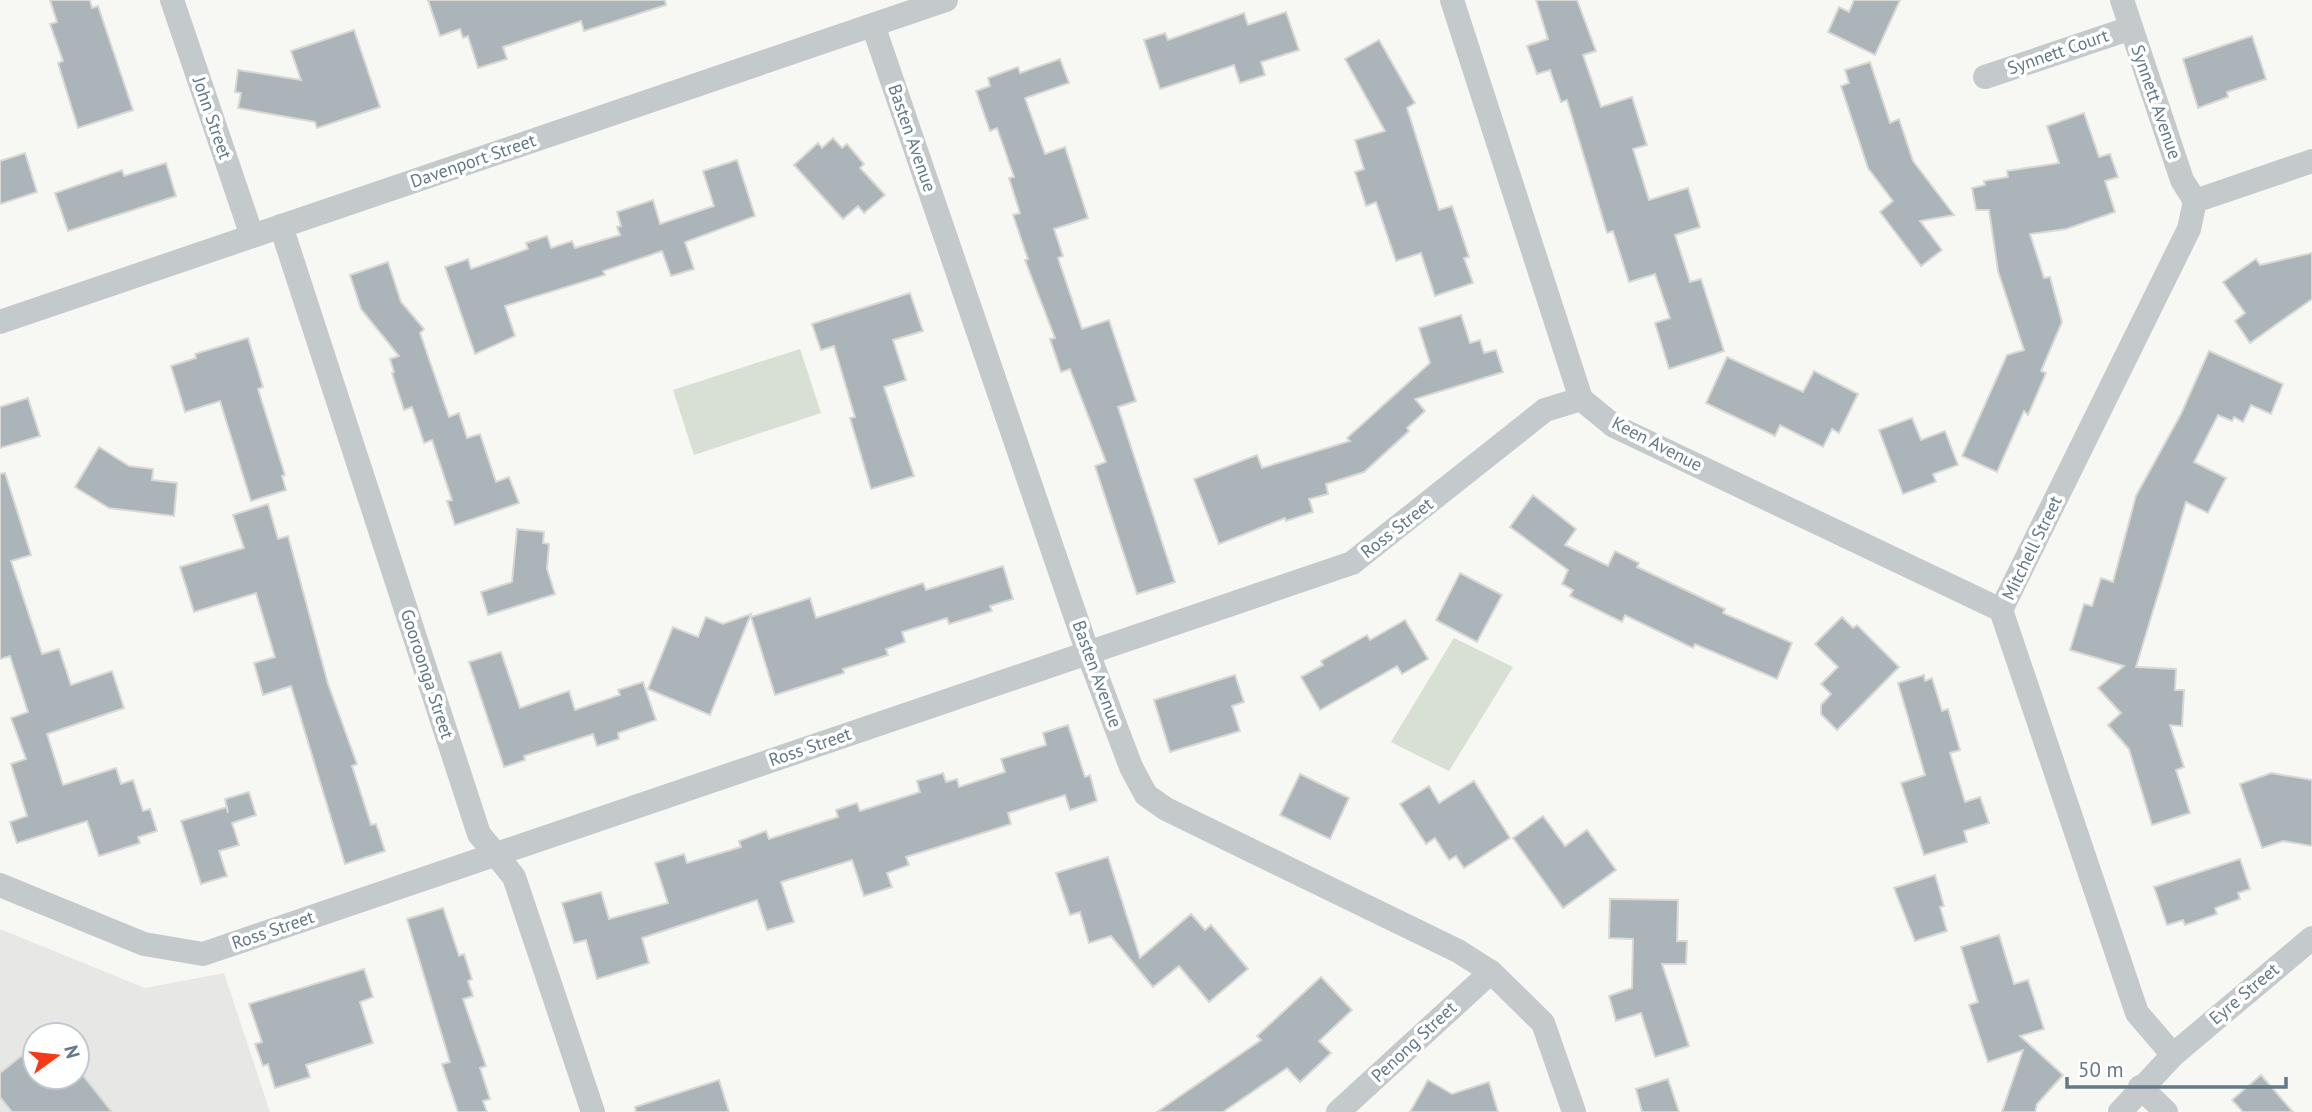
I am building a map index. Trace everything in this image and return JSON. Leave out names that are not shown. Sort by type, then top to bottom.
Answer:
[{"type":"street","name":"John Street","points":[[172,0],[252,236]]},
{"type":"street","name":"Davenport Street","points":[[0,322],[946,0]]},
{"type":"street","points":[[1452,0],[1581,399]]},
{"type":"street","name":"Synnett Avenue","points":[[2122,0],[2182,180],[2195,201]]},
{"type":"street","name":"Basten Avenue","points":[[873,25],[1088,653],[1130,766],[1146,795],[1166,809],[1458,951],[1490,972],[1543,1023],[1574,1112]]},
{"type":"street","name":"Synnett Court","points":[[1985,77],[2131,27]]},
{"type":"street","points":[[2195,201],[2312,161]]},
{"type":"street","name":"Mitchell Street","points":[[2173,1055],[2137,1013],[2001,610],[2189,229],[2195,201]]},
{"type":"street","name":"Gooroonga Street","points":[[281,226],[479,834],[514,877],[593,1112]]},
{"type":"street","name":"Keen Avenue","points":[[1581,399],[1614,426],[2001,610]]},
{"type":"street","name":"Ross Street","points":[[0,885],[144,944],[203,954],[1352,564],[1545,410],[1581,399]]},
{"type":"street","name":"Eyre Street","points":[[2120,1112],[2140,1087],[2173,1055],[2312,938]]},
{"type":"street","name":"Penong Street","points":[[1338,1112],[1490,972]]},
{"type":"street","points":[[2140,1087],[2166,1112]]},
{"type":"shaded area","points":[[800,349],[821,413],[694,455],[673,390]]},
{"type":"shaded area","points":[[1454,638],[1513,667],[1449,771],[1391,742]]},
{"type":"shaded area","points":[[0,929],[145,988],[224,973],[270,1112],[0,1112]]},
{"type":"building","points":[[50,0],[90,0],[92,8],[98,6],[133,110],[78,128],[58,63],[63,61],[50,24],[57,22]]},
{"type":"building","points":[[428,0],[665,0],[666,5],[584,31],[581,21],[503,47],[507,59],[478,68],[468,36],[463,38],[460,29],[440,36]]},
{"type":"building","points":[[1536,0],[1577,0],[1596,51],[1583,55],[1601,107],[1632,97],[1647,145],[1633,149],[1649,200],[1688,188],[1700,227],[1675,235],[1690,282],[1701,279],[1724,351],[1669,369],[1655,323],[1670,318],[1655,274],[1629,282],[1613,231],[1607,233],[1567,100],[1561,102],[1550,70],[1537,74],[1527,46],[1548,39]]},
{"type":"building","points":[[1854,0],[1900,0],[1875,55],[1828,32],[1839,7],[1849,12]]},
{"type":"building","points":[[1286,12],[1299,50],[1261,62],[1265,75],[1240,83],[1234,65],[1160,89],[1144,40],[1165,33],[1168,40],[1244,13],[1248,25]]},
{"type":"building","points":[[354,30],[380,107],[317,128],[315,122],[238,108],[241,93],[235,92],[238,70],[301,80],[291,51]]},
{"type":"building","points":[[2252,36],[2266,79],[2227,92],[2228,97],[2198,108],[2183,59]]},
{"type":"building","points":[[1379,40],[1415,103],[1407,108],[1439,210],[1452,206],[1469,257],[1464,258],[1473,283],[1435,296],[1421,253],[1396,261],[1376,202],[1366,206],[1355,172],[1364,169],[1355,140],[1385,131],[1345,59]]},
{"type":"building","points":[[1060,59],[1069,83],[1025,98],[1045,154],[1065,147],[1088,218],[1054,229],[1063,256],[1058,258],[1082,329],[1109,320],[1136,401],[1118,407],[1175,582],[1137,594],[1095,466],[1106,462],[1070,369],[1061,372],[1050,339],[1055,338],[1025,260],[1028,259],[1013,215],[1020,213],[1009,178],[1014,177],[997,128],[990,131],[976,91],[990,86],[988,78],[1018,67],[1020,73]]},
{"type":"building","points":[[1870,62],[1890,123],[1899,119],[1913,161],[1954,215],[1920,221],[1942,250],[1921,266],[1880,212],[1893,201],[1868,168],[1841,86],[1849,83],[1845,70]]},
{"type":"building","points":[[2084,113],[2099,157],[2110,154],[2118,177],[2105,181],[2115,212],[2066,229],[2030,234],[2044,278],[2050,277],[2062,322],[2041,371],[2046,373],[2028,415],[2024,411],[1997,472],[1962,456],[2007,355],[2024,350],[1998,271],[1989,210],[1976,210],[1972,188],[1985,185],[1984,181],[2008,177],[2007,171],[2059,163],[2047,126]]},
{"type":"building","points":[[833,138],[842,148],[847,144],[864,164],[860,168],[885,195],[864,213],[858,206],[843,219],[794,165],[818,143],[822,148]]},
{"type":"building","points":[[25,153],[37,192],[0,204],[0,161]]},
{"type":"building","points":[[737,160],[755,216],[685,242],[694,269],[671,276],[662,251],[603,271],[605,275],[505,306],[515,336],[475,354],[445,267],[468,259],[471,269],[528,249],[526,243],[547,236],[551,248],[572,241],[575,248],[620,235],[617,227],[621,226],[617,212],[653,200],[660,224],[714,206],[703,171]]},
{"type":"building","points":[[166,163],[176,196],[68,231],[55,193],[122,170],[124,176]]},
{"type":"building","points":[[2312,253],[2312,299],[2250,343],[2235,321],[2245,313],[2223,282],[2256,259],[2260,265]]},
{"type":"building","points":[[388,262],[401,302],[424,329],[420,333],[449,417],[459,413],[467,438],[480,434],[496,482],[509,477],[519,503],[455,525],[447,501],[452,500],[432,440],[424,443],[412,407],[404,410],[390,359],[399,356],[361,309],[350,275]]},
{"type":"building","points":[[910,293],[923,331],[893,340],[906,380],[884,387],[914,476],[871,489],[850,418],[855,417],[834,346],[821,350],[812,324]]},
{"type":"building","points":[[1461,315],[1470,343],[1480,340],[1484,353],[1496,350],[1503,372],[1415,399],[1425,411],[1407,428],[1409,431],[1364,472],[1326,484],[1328,494],[1309,499],[1313,512],[1286,521],[1285,518],[1219,544],[1194,479],[1257,455],[1262,468],[1350,441],[1347,438],[1430,363],[1419,328]]},
{"type":"building","points":[[248,338],[263,387],[258,389],[285,475],[282,476],[286,490],[251,501],[220,401],[185,412],[171,366],[196,358],[195,354]]},
{"type":"building","points":[[2209,351],[2283,384],[2271,414],[2251,405],[2243,422],[2234,417],[2232,421],[2218,415],[2194,462],[2226,478],[2208,513],[2186,502],[2136,667],[2176,669],[2175,690],[2184,690],[2182,726],[2170,725],[2184,767],[2176,770],[2190,813],[2152,825],[2129,749],[2108,725],[2121,713],[2098,688],[2124,666],[2070,650],[2084,604],[2092,606],[2101,578],[2113,582],[2136,496],[2181,414]]},
{"type":"building","points":[[1727,357],[1803,392],[1814,371],[1858,394],[1839,433],[1832,429],[1823,447],[1780,425],[1775,436],[1706,403]]},
{"type":"building","points":[[28,398],[40,436],[0,448],[0,407]]},
{"type":"building","points":[[1912,418],[1921,440],[1945,431],[1958,465],[1933,474],[1936,482],[1903,494],[1879,430]]},
{"type":"building","points":[[99,447],[129,466],[153,469],[152,480],[177,483],[174,516],[109,508],[75,487]]},
{"type":"building","points":[[5,473],[31,555],[11,561],[42,654],[59,649],[71,685],[112,671],[124,708],[47,734],[63,785],[116,768],[121,784],[133,780],[143,811],[150,809],[157,831],[138,837],[140,843],[99,856],[87,821],[17,843],[10,822],[27,816],[11,764],[26,759],[11,718],[28,712],[10,656],[0,659],[0,474]]},
{"type":"building","points":[[1533,495],[1576,529],[1565,545],[1608,566],[1615,551],[1639,563],[1637,567],[1725,609],[1723,613],[1792,643],[1777,679],[1695,644],[1693,648],[1625,615],[1622,622],[1570,596],[1573,590],[1562,584],[1568,570],[1510,527]]},
{"type":"building","points":[[268,504],[278,539],[288,536],[328,684],[357,764],[352,766],[371,825],[376,824],[385,851],[345,864],[291,686],[263,695],[254,663],[275,657],[256,593],[194,612],[180,567],[244,548],[233,515]]},
{"type":"building","points":[[517,529],[544,532],[543,543],[549,544],[547,569],[555,594],[488,615],[481,592],[512,582]]},
{"type":"building","points":[[1003,566],[1013,599],[990,606],[992,611],[949,624],[947,618],[902,632],[905,642],[886,649],[888,655],[843,669],[844,673],[775,695],[751,617],[810,598],[816,618],[923,583],[926,590]]},
{"type":"building","points":[[1460,573],[1502,595],[1477,642],[1436,620]]},
{"type":"building","points":[[751,614],[710,715],[648,689],[673,627],[698,637],[706,617],[723,624]]},
{"type":"building","points":[[1842,617],[1853,628],[1857,625],[1899,667],[1837,730],[1821,714],[1821,705],[1831,694],[1821,684],[1838,667],[1815,644]]},
{"type":"building","points":[[1405,620],[1428,659],[1402,674],[1397,666],[1320,710],[1301,677],[1323,665],[1321,661],[1367,635],[1370,640]]},
{"type":"building","points":[[501,652],[520,708],[569,691],[575,710],[620,695],[618,690],[643,682],[656,720],[618,733],[619,739],[597,746],[593,734],[524,756],[525,760],[504,767],[469,662]]},
{"type":"building","points":[[1235,675],[1244,702],[1232,706],[1240,731],[1170,752],[1154,700]]},
{"type":"building","points":[[1924,675],[1925,681],[1932,678],[1942,711],[1948,709],[1960,750],[1950,753],[1965,802],[1980,797],[1989,823],[1964,831],[1967,842],[1924,855],[1901,783],[1925,775],[1898,683]]},
{"type":"building","points":[[1068,725],[1085,777],[1090,775],[1097,801],[1070,810],[1065,795],[1008,813],[1011,824],[906,857],[909,865],[887,873],[892,887],[864,896],[852,860],[781,882],[794,922],[767,930],[757,900],[642,938],[649,963],[597,979],[586,940],[574,943],[562,903],[601,892],[609,919],[668,903],[655,863],[684,854],[687,863],[741,847],[739,841],[766,831],[769,839],[838,817],[836,810],[857,803],[860,811],[920,792],[917,781],[943,773],[946,782],[957,779],[959,787],[1005,772],[1001,759],[1046,745],[1043,733]]},
{"type":"building","points":[[2271,773],[2312,780],[2312,846],[2283,841],[2262,848],[2240,784]]},
{"type":"building","points":[[1300,774],[1349,798],[1330,839],[1280,815]]},
{"type":"building","points":[[1474,781],[1510,838],[1464,868],[1456,856],[1449,860],[1435,838],[1426,844],[1400,804],[1429,786],[1439,803]]},
{"type":"building","points":[[249,792],[256,815],[232,823],[239,845],[219,851],[227,876],[201,884],[181,821],[227,807],[225,799]]},
{"type":"building","points":[[1543,816],[1565,846],[1587,830],[1616,870],[1563,908],[1513,838]]},
{"type":"building","points":[[1108,857],[1140,958],[1191,914],[1205,930],[1211,925],[1248,969],[1209,1002],[1179,966],[1153,987],[1111,936],[1089,943],[1080,912],[1070,915],[1056,873]]},
{"type":"building","points":[[2240,859],[2250,889],[2238,893],[2240,899],[2215,908],[2217,914],[2185,925],[2183,920],[2167,925],[2154,887]]},
{"type":"building","points":[[1935,875],[1944,906],[1940,907],[1947,931],[1915,941],[1894,888]]},
{"type":"building","points":[[1610,899],[1678,900],[1677,941],[1687,941],[1686,964],[1662,964],[1689,1046],[1655,1057],[1641,1013],[1616,1021],[1609,996],[1632,988],[1633,939],[1609,938]]},
{"type":"building","points":[[443,908],[459,956],[464,954],[472,979],[468,981],[473,996],[463,999],[486,1066],[480,1068],[490,1099],[483,1101],[487,1112],[458,1112],[442,1064],[450,1062],[407,919]]},
{"type":"building","points":[[1999,935],[2014,984],[2028,980],[2044,1029],[2020,1036],[2063,1075],[2037,1104],[2035,1112],[2002,1112],[2023,1050],[1988,1062],[1969,1005],[1978,1002],[1961,947]]},
{"type":"building","points":[[364,969],[373,997],[360,1002],[373,1043],[306,1065],[310,1077],[275,1088],[268,1064],[263,1066],[255,1044],[262,1042],[249,1004]]},
{"type":"building","points":[[1321,977],[1352,1010],[1319,1041],[1331,1053],[1300,1082],[1287,1068],[1223,1112],[1157,1112],[1261,1040],[1257,1036]]},
{"type":"building","points":[[21,1056],[21,1091],[91,1091],[91,1086],[112,1112],[12,1112],[0,1097],[0,1073]]},
{"type":"building","points":[[2261,1075],[2293,1112],[2243,1112],[2232,1100]]},
{"type":"building","points":[[1668,1079],[1679,1112],[1642,1112],[1636,1089]]},
{"type":"building","points":[[719,1080],[729,1112],[636,1112],[635,1107]]},
{"type":"building","points":[[1428,1080],[1452,1094],[1489,1082],[1498,1112],[1410,1112]]}]
